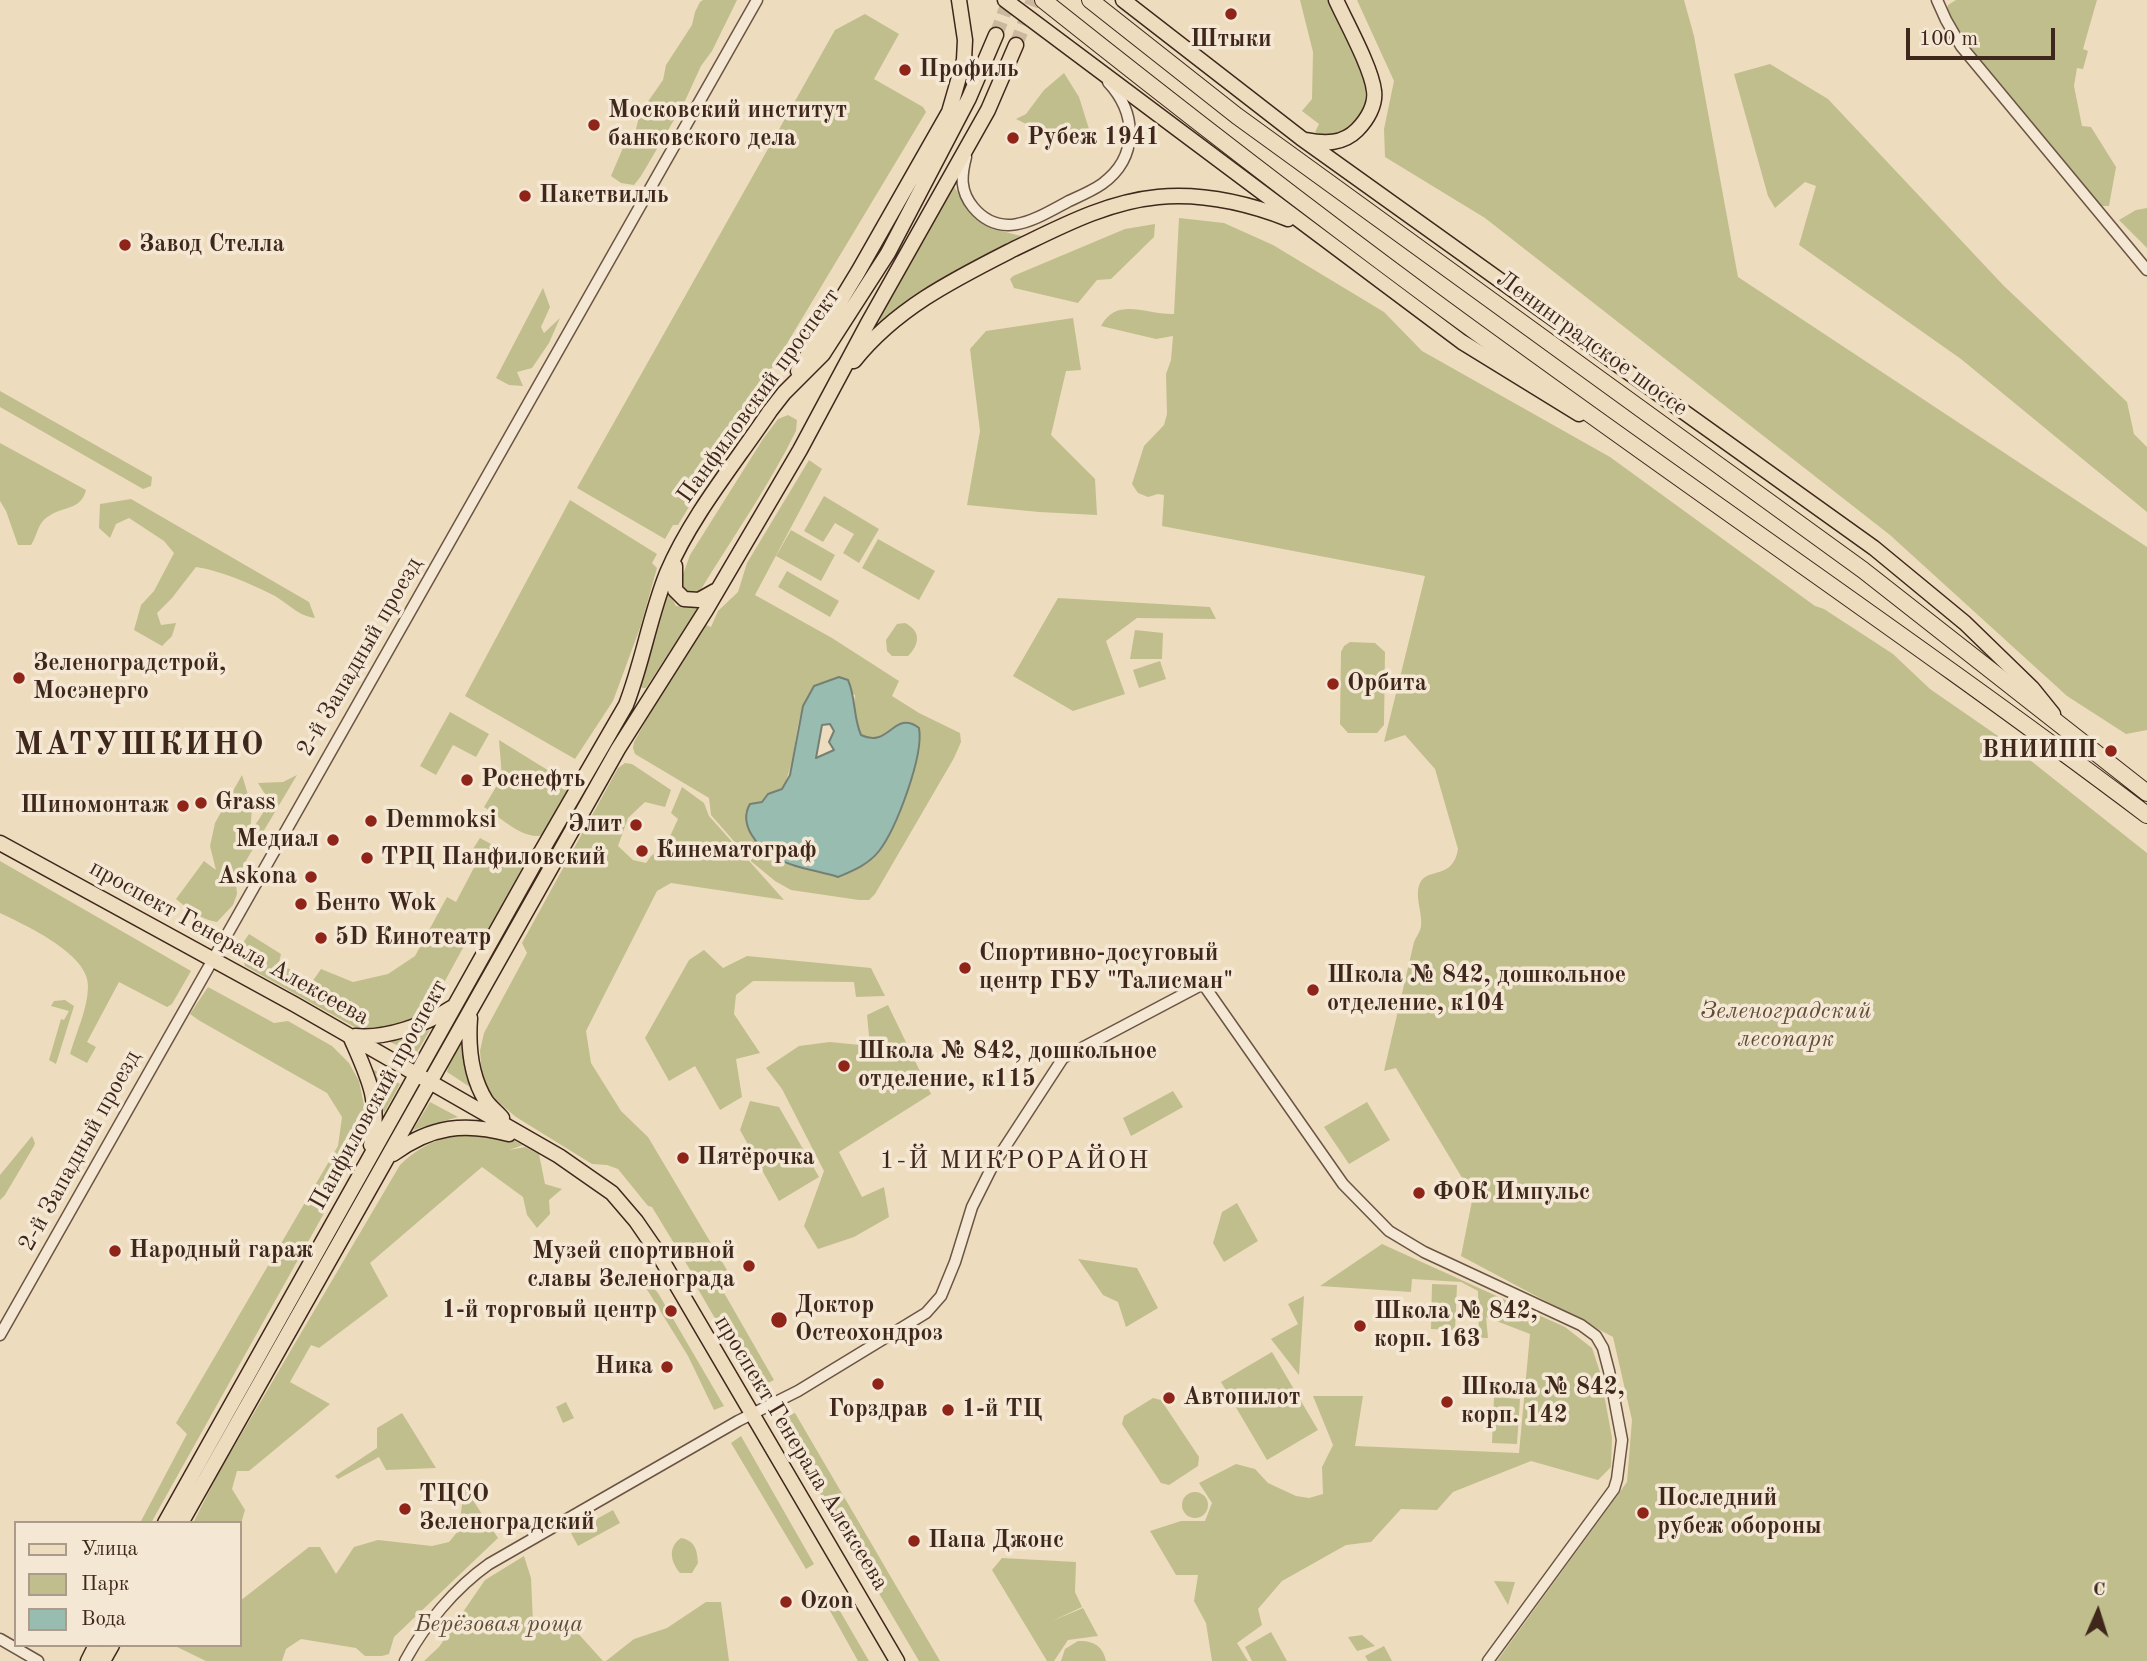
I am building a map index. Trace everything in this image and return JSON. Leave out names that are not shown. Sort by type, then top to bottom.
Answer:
[{"type":"highway","points":[[1044,0],[1239,155],[1433,300],[2147,816]]},
{"type":"highway","name":"Ленинградское шоссе","points":[[1090,0],[1237,116],[1863,570],[2147,793]]},
{"type":"main road","points":[[784,393],[852,284],[948,111],[964,60],[964,28],[959,0]]},
{"type":"main road","points":[[1006,0],[1462,342],[1649,456]]},
{"type":"main road","name":"Ленинградское шоссе","points":[[1123,0],[1301,138],[1874,548],[1965,623],[2032,688],[2065,729]]},
{"type":"main road","points":[[1301,138],[1333,143],[1345,139],[1356,132],[1366,120],[1374,100],[1371,78],[1336,0]]},
{"type":"main road","name":"Панфиловский проспект","points":[[166,1521],[626,705],[657,600],[678,549],[699,514],[784,393],[823,354],[888,253],[969,99],[996,34]]},
{"type":"main road","name":"Панфиловский проспект","points":[[182,1521],[618,749],[718,588],[836,384],[972,139],[1016,46]]},
{"type":"main road","points":[[836,384],[873,340],[928,295],[1061,226],[1101,210],[1157,197],[1202,197],[1249,206],[1307,227]]},
{"type":"main road","points":[[678,549],[674,581],[678,595],[684,599],[699,600],[718,588]]},
{"type":"main road","name":"проспект Генерала Алексеева","points":[[0,843],[417,1073],[597,1180],[612,1193],[656,1250],[897,1661]]},
{"type":"main road","points":[[349,1194],[371,1145],[377,1110],[350,1036],[366,1037],[422,1023],[455,1006]]},
{"type":"main road","points":[[470,1013],[469,1048],[475,1076],[486,1101],[502,1118],[528,1138]]},
{"type":"main road","points":[[386,1161],[407,1144],[444,1130],[482,1127],[528,1138]]},
{"type":"street","name":"2-й Западный проезд","points":[[0,1335],[757,0]]},
{"type":"street","points":[[1941,1],[1961,46],[2147,270]]},
{"type":"street","points":[[972,139],[962,171],[961,184],[973,206],[991,223],[1027,223],[1103,183],[1123,163],[1129,143],[1130,125],[1124,102],[1091,65]]},
{"type":"street","points":[[405,1661],[463,1584],[489,1563],[751,1414],[798,1391],[926,1314],[940,1296],[955,1262],[972,1207],[992,1167],[1063,1058],[1203,984],[1343,1184],[1389,1231],[1424,1252],[1581,1325],[1596,1336],[1603,1348],[1622,1440],[1618,1479],[1614,1489],[1488,1661]]},
{"type":"street","points":[[0,1639],[38,1661]]},
{"type":"green space","points":[[703,0],[737,0],[684,103],[641,176],[634,185],[621,183],[611,176],[625,143],[636,129],[640,113],[663,80],[666,65],[692,25],[695,12]]},
{"type":"green space","points":[[1300,0],[1328,0],[1353,49],[1365,86],[1365,104],[1359,119],[1334,136],[1315,132],[1319,124],[1302,111],[1312,99],[1313,52]]},
{"type":"green space","points":[[1357,0],[1684,0],[1694,36],[1738,277],[2147,547],[2147,730],[2126,734],[2067,696],[1890,535],[1485,218],[1385,157],[1384,129],[1394,81]]},
{"type":"green space","points":[[1956,0],[2097,0],[2083,49],[2088,51],[2083,69],[2077,68],[2074,86],[2082,126],[2091,127],[2116,167],[2109,206],[2101,206],[1980,60],[1957,29],[1947,10],[1948,5]]},
{"type":"green space","points":[[865,14],[899,34],[874,79],[923,107],[926,112],[678,525],[673,525],[665,539],[577,488],[835,30]]},
{"type":"green space","points":[[1770,64],[1828,99],[2004,286],[2127,402],[2134,434],[2147,447],[2147,512],[1961,359],[1799,245],[1816,186],[1805,182],[1775,208],[1768,196],[1734,74]]},
{"type":"green space","points":[[1064,73],[1079,97],[1089,129],[1059,140],[1016,119],[1026,114],[1044,90]]},
{"type":"green space","points":[[953,185],[968,207],[982,221],[999,230],[1026,237],[878,326],[884,307]]},
{"type":"green space","points":[[2147,208],[2147,248],[2119,220],[2136,210]]},
{"type":"green space","name":"Зеленоградский лесопарк","points":[[1179,218],[1224,223],[1273,245],[1384,312],[1422,351],[1610,457],[1815,606],[1824,609],[1893,654],[1930,689],[2011,745],[2147,853],[2147,1661],[1497,1661],[1627,1482],[1632,1420],[1613,1337],[1461,1256],[1473,1196],[1396,1068],[1384,1071],[1414,942],[1421,927],[1418,888],[1424,878],[1451,865],[1458,849],[1435,769],[1405,735],[1384,742],[1425,576],[1162,526],[1164,495],[1148,497],[1138,493],[1132,484],[1144,446],[1164,425],[1167,414],[1166,374],[1171,360],[1173,336],[1156,339],[1101,326],[1108,317],[1124,309],[1174,314]]},
{"type":"green space","points":[[1155,224],[1154,237],[1111,279],[1097,280],[1078,303],[1014,288],[1010,279],[1125,229]]},
{"type":"green space","points":[[543,288],[550,307],[541,327],[544,333],[560,318],[549,343],[532,368],[517,372],[523,386],[509,385],[496,378]]},
{"type":"green space","points":[[1073,318],[1081,370],[1066,371],[1051,435],[1095,479],[1097,515],[967,505],[980,431],[970,349],[986,331]]},
{"type":"green space","points":[[0,391],[152,477],[151,486],[143,489],[0,407]]},
{"type":"green space","points":[[788,415],[797,420],[796,431],[762,493],[700,591],[692,593],[683,590],[681,580],[690,555],[763,439],[778,419]]},
{"type":"green space","points":[[0,443],[86,490],[76,504],[45,519],[31,545],[18,545],[0,501]]},
{"type":"green space","points":[[809,460],[822,469],[755,595],[832,638],[899,681],[892,696],[960,733],[961,742],[954,758],[869,900],[791,890],[775,881],[752,862],[711,815],[709,798],[635,754],[634,742],[701,623],[711,627],[718,611],[738,592],[747,563]],"holes":[[[828,681],[855,695],[854,711],[861,735],[878,738],[903,722],[879,851],[861,867],[837,877],[745,813],[750,805],[762,802],[768,794],[782,789],[791,764],[798,723],[806,699],[813,688]]]},
{"type":"green space","points":[[824,496],[879,529],[859,563],[843,553],[854,534],[835,523],[823,542],[804,531]]},
{"type":"green space","points":[[131,499],[309,602],[315,618],[303,615],[273,595],[245,582],[196,567],[157,613],[161,625],[176,623],[172,636],[162,646],[134,630],[141,605],[154,591],[174,553],[164,541],[129,518],[116,524],[110,538],[99,528],[100,504]]},
{"type":"green space","points":[[570,500],[657,554],[652,563],[657,568],[641,625],[613,701],[575,759],[465,696]]},
{"type":"green space","points":[[791,530],[835,555],[821,581],[776,556]]},
{"type":"green space","points":[[878,539],[935,571],[919,600],[862,568]]},
{"type":"green space","points":[[787,571],[839,601],[830,617],[778,587]]},
{"type":"green space","points":[[668,591],[676,606],[699,607],[646,688],[642,688],[640,685]]},
{"type":"green space","points":[[1058,598],[1210,607],[1216,619],[1137,618],[1106,641],[1125,694],[1073,711],[1013,676]]},
{"type":"green space","points":[[905,623],[914,630],[917,642],[908,656],[892,656],[887,651],[886,640],[897,624]]},
{"type":"green space","points":[[1135,630],[1163,633],[1162,659],[1130,659]]},
{"type":"green space","points":[[1350,642],[1375,643],[1385,652],[1384,725],[1377,733],[1348,733],[1340,724],[1341,652]]},
{"type":"green space","points":[[1160,661],[1166,679],[1139,688],[1133,670]]},
{"type":"green space","points":[[450,712],[489,734],[476,757],[453,745],[436,775],[420,766]]},
{"type":"green space","points":[[499,740],[567,782],[569,789],[543,835],[528,835],[484,807],[502,777]]},
{"type":"green space","points":[[625,763],[632,764],[671,790],[665,807],[645,802],[628,818],[618,846],[633,860],[646,863],[651,856],[665,847],[678,819],[671,813],[682,787],[704,803],[709,816],[784,900],[671,883],[657,891],[586,1031],[591,1063],[621,1111],[648,1137],[727,1270],[715,1277],[774,1380],[756,1389],[652,1207],[648,1206],[618,1169],[592,1164],[516,1117],[492,1097],[482,1075],[480,1051],[484,1033],[527,953],[522,943],[618,768]]},
{"type":"green space","points":[[242,775],[252,808],[250,833],[270,802],[258,783],[283,782],[297,775],[247,859],[236,884],[237,894],[233,905],[217,922],[211,921],[176,899],[204,861],[216,870],[210,846],[215,823]]},
{"type":"green space","points":[[480,838],[522,861],[523,866],[482,941],[470,935],[434,1001],[441,1011],[377,1029],[358,1029],[245,966],[240,947],[249,934],[281,954],[279,963],[312,982],[321,969],[353,982],[388,974],[415,956],[447,897],[456,902],[479,858],[471,852]]},
{"type":"green space","points":[[0,861],[191,971],[172,1004],[167,1007],[119,982],[87,1042],[96,1047],[87,1063],[70,1054],[86,1003],[86,974],[67,952],[54,942],[0,913]]},
{"type":"green space","points":[[704,950],[723,968],[747,956],[871,968],[885,996],[856,997],[854,982],[753,981],[736,995],[734,1014],[760,1053],[736,1059],[742,1097],[720,1110],[695,1066],[669,1081],[645,1038],[689,960]]},
{"type":"green space","points":[[208,987],[274,1023],[288,1021],[332,1046],[349,1063],[359,1081],[368,1124],[366,1138],[152,1521],[141,1521],[187,1434],[176,1423],[338,1146],[342,1117],[327,1093],[190,1014]]},
{"type":"green space","points":[[65,1000],[74,1006],[56,1064],[49,1060],[61,1019],[64,1020],[69,1011],[51,1006],[54,1001]]},
{"type":"green space","points":[[888,1005],[931,1094],[839,1152],[862,1197],[884,1187],[889,1217],[854,1237],[818,1249],[804,1226],[824,1171],[782,1089],[766,1068],[799,1046],[830,1042],[870,1046],[867,1015]]},
{"type":"green space","points":[[430,1030],[416,1054],[388,1041]]},
{"type":"green space","points":[[461,1043],[463,1049],[470,1087],[447,1072]]},
{"type":"green space","points":[[370,1068],[400,1084],[384,1113]]},
{"type":"green space","points":[[1173,1091],[1183,1107],[1131,1136],[1123,1118]]},
{"type":"green space","points":[[750,1101],[779,1107],[819,1177],[779,1201],[740,1130]]},
{"type":"green space","points":[[430,1102],[458,1117],[413,1130]]},
{"type":"green space","points":[[1367,1102],[1390,1140],[1349,1164],[1324,1127]]},
{"type":"green space","points":[[492,1131],[523,1145],[509,1150],[525,1147],[539,1154],[545,1184],[562,1189],[549,1200],[550,1214],[537,1228],[527,1215],[523,1197],[482,1167],[370,1263],[388,1296],[319,1348],[311,1345],[290,1382],[330,1404],[249,1471],[237,1471],[232,1489],[245,1510],[242,1521],[194,1521],[218,1474],[400,1165],[431,1143],[466,1133]]},
{"type":"green space","points":[[32,1136],[34,1146],[0,1200],[0,1175]]},
{"type":"green space","points":[[1237,1203],[1258,1241],[1224,1262],[1213,1243],[1222,1212]]},
{"type":"green space","points":[[1382,1244],[1565,1327],[1592,1348],[1600,1372],[1612,1438],[1611,1467],[1598,1480],[1531,1461],[1453,1492],[1437,1510],[1401,1509],[1371,1542],[1346,1545],[1282,1581],[1258,1609],[1262,1625],[1237,1643],[1248,1661],[1212,1661],[1206,1623],[1194,1601],[1198,1575],[1176,1575],[1150,1531],[1181,1521],[1205,1521],[1212,1503],[1199,1483],[1236,1464],[1255,1469],[1268,1483],[1296,1496],[1309,1498],[1323,1494],[1322,1467],[1333,1445],[1313,1396],[1363,1396],[1355,1446],[1519,1453],[1530,1334],[1486,1317],[1488,1338],[1479,1338],[1478,1291],[1461,1282],[1412,1279],[1411,1292],[1320,1286]]},
{"type":"green space","points":[[1078,1259],[1137,1268],[1158,1308],[1126,1327],[1118,1302],[1103,1295]]},
{"type":"green space","points":[[647,1281],[658,1293],[724,1406],[714,1410],[688,1356],[643,1283]]},
{"type":"green space","points":[[1432,1284],[1457,1285],[1455,1330],[1431,1329]]},
{"type":"green space","points":[[1304,1296],[1299,1375],[1271,1339],[1298,1324],[1288,1304]]},
{"type":"green space","points":[[1272,1352],[1318,1430],[1267,1460],[1221,1382]]},
{"type":"green space","points":[[1494,1397],[1520,1399],[1517,1444],[1492,1443]]},
{"type":"green space","points":[[1153,1398],[1161,1400],[1199,1457],[1198,1466],[1169,1485],[1161,1483],[1122,1424],[1124,1416]]},
{"type":"green space","points":[[566,1402],[574,1418],[563,1423],[556,1407]]},
{"type":"green space","points":[[402,1413],[436,1468],[386,1470],[379,1457],[338,1479],[335,1476],[377,1448],[377,1428]]},
{"type":"green space","points":[[795,1413],[940,1661],[919,1661],[777,1421]]},
{"type":"green space","points":[[741,1436],[814,1564],[806,1569],[731,1443]]},
{"type":"green space","points":[[464,1487],[498,1538],[394,1637],[389,1654],[365,1656],[356,1648],[301,1639],[286,1649],[282,1661],[206,1661],[177,1647],[242,1647],[242,1599],[309,1547],[320,1547],[336,1574],[354,1547],[378,1540],[432,1546],[449,1542],[459,1530]]},
{"type":"green space","points":[[1195,1492],[1204,1496],[1208,1505],[1204,1514],[1195,1518],[1186,1514],[1182,1505],[1186,1496]]},
{"type":"green space","points":[[613,1510],[620,1523],[578,1546],[571,1533]]},
{"type":"green space","points":[[681,1538],[689,1541],[696,1550],[698,1563],[692,1573],[680,1573],[672,1559],[672,1550]]},
{"type":"green space","name":"Берёзовая роща","points":[[524,1556],[531,1578],[533,1623],[565,1619],[603,1661],[424,1661],[439,1647],[485,1580]]},
{"type":"green space","points":[[1002,1558],[1076,1562],[1075,1592],[1082,1607],[1052,1621],[1083,1608],[1098,1636],[1068,1640],[1054,1661],[1047,1661],[992,1570]]},
{"type":"green space","points":[[1494,1581],[1515,1582],[1508,1605]]},
{"type":"green space","points":[[833,1599],[869,1661],[858,1661],[829,1609]]},
{"type":"green space","name":"Берёзовая роща","points":[[706,1602],[721,1602],[729,1661],[606,1661],[634,1639],[667,1628]]},
{"type":"green space","points":[[1271,1632],[1287,1661],[1252,1661],[1245,1647]]},
{"type":"green space","points":[[1362,1635],[1375,1646],[1357,1651],[1348,1637]]},
{"type":"green space","points":[[1078,1641],[1097,1645],[1106,1661],[1061,1661],[1065,1649]]},
{"type":"green space","points":[[1384,1646],[1392,1661],[1368,1661],[1365,1656]]},
{"type":"water","points":[[839,677],[848,680],[861,735],[878,737],[903,723],[919,728],[913,773],[886,841],[870,860],[838,877],[775,857],[756,841],[746,819],[750,804],[762,802],[768,794],[782,789],[790,775],[803,706],[814,686]],"holes":[[[830,724],[834,731],[829,742],[834,750],[816,758],[822,725]]]},
{"type":"tunnel","points":[[996,35],[1009,0]]},
{"type":"tunnel","points":[[1016,45],[1033,0]]},
{"type":"place","name":"Штыки","points":[[1231,14]]},
{"type":"place","name":"Профиль","points":[[905,70]]},
{"type":"place","name":"Московский институт банковского дела","points":[[594,125]]},
{"type":"place","name":"Рубеж 1941","points":[[1013,138]]},
{"type":"place","name":"Пакетвилль","points":[[525,196]]},
{"type":"place","name":"Завод Стелла","points":[[125,245]]},
{"type":"place","name":"Зеленоградстрой, Мосэнерго","points":[[19,678]]},
{"type":"place","name":"Орбита","points":[[1333,684]]},
{"type":"place","name":"ВНИИПП","points":[[2111,751]]},
{"type":"place","name":"Роснефть","points":[[467,780]]},
{"type":"place","name":"Grass","points":[[201,803]]},
{"type":"place","name":"Шиномонтаж","points":[[183,806]]},
{"type":"place","name":"Demmoksi","points":[[371,821]]},
{"type":"place","name":"Элит","points":[[636,825]]},
{"type":"place","name":"Медиал","points":[[333,840]]},
{"type":"place","name":"Кинематограф","points":[[642,851]]},
{"type":"place","name":"ТРЦ Панфиловский","points":[[367,858]]},
{"type":"place","name":"Askona","points":[[311,877]]},
{"type":"place","name":"Бенто Wok","points":[[301,904]]},
{"type":"place","name":"5D Кинотеатр","points":[[321,938]]},
{"type":"place","name":"Спортивно-досуговый центр ГБУ \"Талисман\"","points":[[965,968]]},
{"type":"place","name":"Школа № 842, дошкольное отделение, к104","points":[[1313,990]]},
{"type":"place","name":"Школа № 842, дошкольное отделение, к115","points":[[844,1066]]},
{"type":"place","name":"Пятёрочка","points":[[683,1158]]},
{"type":"place","name":"ФОК Импульс","points":[[1419,1193]]},
{"type":"place","name":"Народный гараж","points":[[115,1251]]},
{"type":"place","name":"Музей спортивной славы Зеленограда","points":[[749,1266]]},
{"type":"place","name":"1-й торговый центр","points":[[671,1311]]},
{"type":"place","name":"Доктор Остеохондроз","points":[[779,1320]]},
{"type":"place","name":"Школа № 842, корп. 163","points":[[1360,1326]]},
{"type":"place","name":"Ника","points":[[667,1367]]},
{"type":"place","name":"Горздрав","points":[[878,1384]]},
{"type":"place","name":"Автопилот","points":[[1169,1398]]},
{"type":"place","name":"Школа № 842, корп. 142","points":[[1447,1402]]},
{"type":"place","name":"1-й ТЦ","points":[[948,1410]]},
{"type":"place","name":"ТЦСО Зеленоградский","points":[[405,1509]]},
{"type":"place","name":"Последний рубеж обороны","points":[[1643,1513]]},
{"type":"place","name":"Папа Джонс","points":[[914,1541]]},
{"type":"place","name":"Ozon","points":[[786,1602]]},
{"type":"district","name":"МАТУШКИНО","points":[[140,746]]},
{"type":"district","name":"1-Й МИКРОРАЙОН","points":[[1015,1161]]}]
